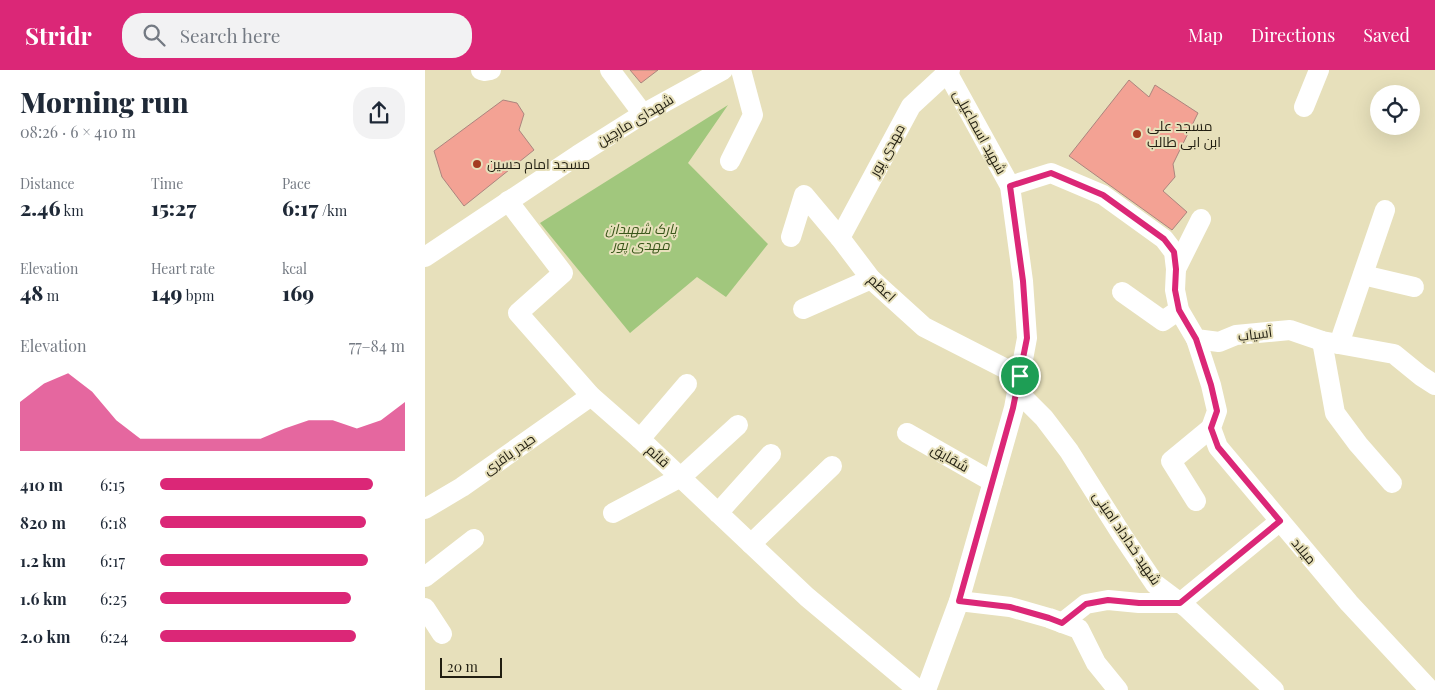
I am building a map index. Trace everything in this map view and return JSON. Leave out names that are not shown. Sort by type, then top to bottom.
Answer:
[{"type":"street","points":[[481,70],[491,70]]},
{"type":"street","points":[[609,70],[643,114]]},
{"type":"street","name":"شهدای مارچین","points":[[425,258],[577,155],[643,114],[723,70]]},
{"type":"street","points":[[731,160],[753,114],[741,70]]},
{"type":"street","points":[[1304,107],[1319,70]]},
{"type":"street","name":"شهید اسماعیلی","points":[[926,690],[959,601],[1019,384],[1027,338],[1023,281],[1010,186],[948,71]]},
{"type":"street","name":"مهدی پور","points":[[840,238],[911,106],[948,71]]},
{"type":"street","points":[[1010,186],[1051,173],[1103,195],[1164,239],[1174,252],[1176,269],[1175,290],[1179,310],[1196,339],[1211,385],[1217,411],[1211,428],[1171,461],[1196,501]]},
{"type":"street","name":"اعظم","points":[[791,237],[804,195],[871,279],[924,327],[1019,384]]},
{"type":"street","name":"قائم","points":[[508,201],[563,273],[518,313],[591,396],[681,477],[807,597],[918,690]]},
{"type":"street","points":[[1385,210],[1363,275],[1331,343],[1335,413],[1391,483]]},
{"type":"street","points":[[1176,269],[1201,219]]},
{"type":"street","points":[[1363,275],[1414,287]]},
{"type":"street","points":[[803,309],[871,279]]},
{"type":"street","points":[[1122,292],[1163,320],[1179,310]]},
{"type":"street","name":"آسیاب","points":[[1196,339],[1219,342],[1236,335],[1289,330],[1331,343],[1394,354],[1434,384]]},
{"type":"street","points":[[640,439],[687,384]]},
{"type":"street","name":"شهید خداداد امینی","points":[[1019,384],[1069,451],[1155,584],[1187,608],[1274,690]]},
{"type":"street","name":"حیدر باقری","points":[[425,509],[462,487],[591,396]]},
{"type":"street","points":[[613,513],[681,477],[738,425]]},
{"type":"street","name":"میلاد","points":[[1211,428],[1218,447],[1349,603],[1430,690]]},
{"type":"street","name":"شقایق","points":[[907,433],[993,482]]},
{"type":"street","points":[[718,513],[771,454]]},
{"type":"street","points":[[751,544],[832,466]]},
{"type":"street","points":[[1062,623],[1086,604],[1108,600],[1139,603],[1180,603],[1280,521]]},
{"type":"street","points":[[425,577],[474,539]]},
{"type":"street","points":[[959,601],[1010,607],[1049,618],[1079,630],[1096,663],[1115,689]]},
{"type":"street","points":[[425,608],[442,634]]},
{"type":"green space","name":"پارک شهیدان مهدی پور","points":[[728,105],[688,163],[768,244],[726,297],[697,277],[630,333],[540,223]]},
{"type":"building","points":[[630,70],[658,70],[641,83]]},
{"type":"building","name":"مسجد علی ابن ابی طالب","points":[[1129,80],[1149,97],[1155,85],[1198,113],[1173,164],[1175,177],[1163,191],[1187,212],[1172,230],[1069,156]]},
{"type":"building","name":"مسجد امام حسین","points":[[503,100],[517,103],[524,114],[519,130],[534,150],[464,206],[442,177],[434,151]]},
{"type":"place","name":"مسجد علی ابن ابی طالب","points":[[1137,134]]},
{"type":"place","name":"مسجد امام حسین","points":[[477,164]]},
{"type":"route","points":[[1051,173],[1103,195],[1164,239],[1174,252],[1176,269],[1175,290],[1179,310],[1196,339],[1211,385],[1217,411],[1211,428],[1218,447],[1280,521],[1180,603],[1139,603],[1108,600],[1086,604],[1062,623],[1010,607],[959,601],[1013,408],[1020,376],[1027,338],[1023,281],[1010,186],[1051,173]]}]
